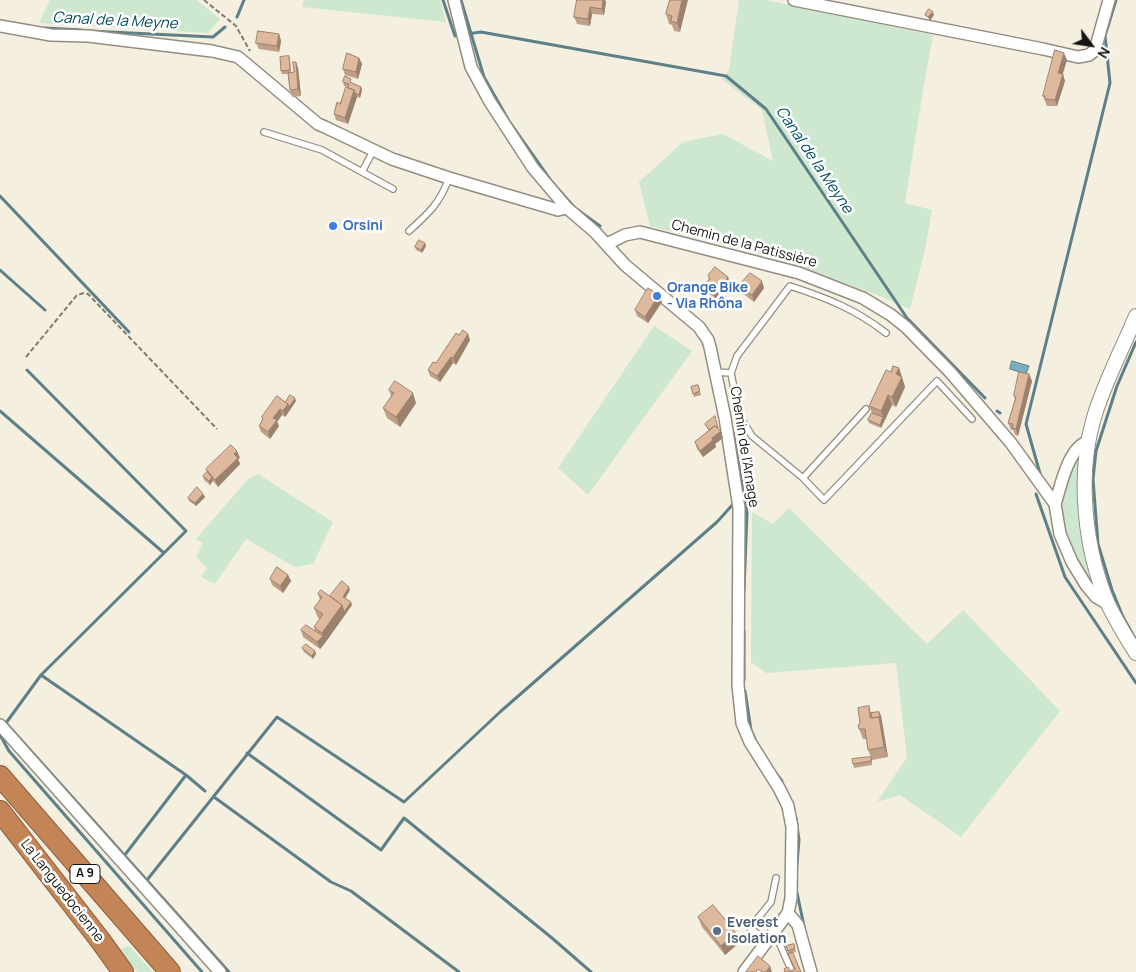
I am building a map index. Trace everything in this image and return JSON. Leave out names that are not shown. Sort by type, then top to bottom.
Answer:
[{"type":"highway","name":"La Languedocienne","points":[[0,776],[170,972]]},
{"type":"highway","name":"La Languedocienne","points":[[0,811],[123,972]]},
{"type":"street","name":"Chemin de l'Arnage","points":[[454,0],[471,67],[490,102],[533,168],[566,208],[607,244],[625,265],[699,327],[708,340],[716,372],[739,508],[738,685],[742,723],[750,742],[788,806],[792,827],[791,898],[788,912]]},
{"type":"street","points":[[794,0],[1085,57],[1095,50],[1109,0]]},
{"type":"street","points":[[0,26],[51,35],[88,36],[212,51],[238,57],[318,124],[374,151],[449,178],[558,210],[566,208]]},
{"type":"street","name":"Chemin de la Patissière","points":[[607,244],[625,235],[640,232],[799,273],[863,298],[891,315],[906,327],[950,372],[1011,443],[1055,504],[1060,534],[1072,562],[1096,597],[1108,604]]},
{"type":"street","points":[[1136,316],[1098,406],[1089,441],[1084,498],[1092,552],[1108,604],[1136,653]]},
{"type":"street","points":[[1055,504],[1073,452],[1082,443],[1089,441]]},
{"type":"street","points":[[0,725],[220,972]]},
{"type":"street","points":[[744,972],[788,912],[798,925],[811,972]]},
{"type":"lane","points":[[264,132],[322,150],[393,189]]},
{"type":"lane","points":[[362,172],[374,151]]},
{"type":"lane","points":[[410,231],[432,210],[445,189],[449,178]]},
{"type":"lane","points":[[886,332],[866,318],[828,298],[790,286],[737,356],[731,373],[739,415],[752,436],[803,478],[824,500],[937,381],[972,419]]},
{"type":"lane","points":[[716,372],[731,373]]},
{"type":"lane","points":[[803,478],[866,409]]},
{"type":"lane","points":[[776,878],[770,902],[750,928],[778,940],[792,972]]},
{"type":"path","points":[[204,0],[236,26],[250,51]]},
{"type":"path","points":[[26,357],[77,295],[88,294],[218,429]]},
{"type":"green space","points":[[50,0],[197,0],[220,19],[208,33],[39,23]]},
{"type":"green space","points":[[304,0],[440,0],[446,22],[302,7]]},
{"type":"green space","points":[[739,0],[766,0],[933,35],[905,203],[932,210],[925,249],[910,309],[777,258],[650,226],[639,182],[683,142],[723,134],[773,161],[762,110],[722,79],[729,70]]},
{"type":"green space","points":[[654,326],[692,351],[588,495],[558,468]]},
{"type":"green space","points":[[1076,460],[1080,462],[1095,588],[1069,545],[1061,521],[1061,497]]},
{"type":"green space","points":[[258,474],[333,522],[313,564],[295,567],[246,539],[215,584],[201,577],[207,568],[196,557],[203,543],[196,539],[248,479]]},
{"type":"green space","points":[[789,508],[927,644],[963,610],[1060,711],[961,837],[900,795],[877,802],[907,757],[896,663],[766,673],[751,662],[752,512],[773,524]]},
{"type":"green space","points":[[129,946],[153,972],[137,972],[120,949]]},
{"type":"water","points":[[1012,361],[1029,366],[1026,374],[1010,369]]},
{"type":"building","points":[[577,0],[603,0],[602,9],[590,7],[588,19],[574,17]]},
{"type":"building","points":[[670,0],[682,0],[677,23],[671,21],[672,16],[666,14]]},
{"type":"building","points":[[929,9],[933,12],[928,17],[925,15]]},
{"type":"building","points":[[258,31],[279,34],[277,46],[256,43]]},
{"type":"building","points":[[1055,50],[1064,53],[1058,73],[1063,74],[1055,100],[1045,99],[1045,96],[1043,96]]},
{"type":"building","points":[[347,53],[359,58],[356,72],[343,69]]},
{"type":"building","points":[[289,56],[290,70],[281,71],[280,57]]},
{"type":"building","points":[[293,62],[296,62],[298,89],[290,90],[288,73],[294,72]]},
{"type":"building","points":[[345,76],[351,79],[350,82],[361,87],[359,95],[354,90],[348,88],[349,84],[343,82]]},
{"type":"building","points":[[346,87],[354,90],[345,118],[334,114],[337,102],[340,104]]},
{"type":"building","points":[[419,240],[425,243],[421,250],[415,247]]},
{"type":"building","points":[[715,267],[728,277],[714,296],[703,288],[710,278],[708,276]]},
{"type":"building","points":[[750,273],[762,281],[752,295],[739,286]]},
{"type":"building","points":[[648,288],[659,295],[645,317],[635,310]]},
{"type":"building","points":[[463,330],[468,334],[453,358],[451,357],[437,376],[428,370],[433,362],[436,363],[456,333],[459,335]]},
{"type":"building","points":[[893,366],[899,368],[896,374],[902,377],[892,397],[888,395],[881,411],[869,406],[886,370],[891,372]]},
{"type":"building","points":[[1019,372],[1029,374],[1016,429],[1012,428],[1013,424],[1008,423],[1016,397],[1014,396]]},
{"type":"building","points":[[395,381],[413,393],[396,417],[383,408],[394,393],[389,390]]},
{"type":"building","points":[[698,385],[700,391],[693,394],[691,387]]},
{"type":"building","points":[[290,395],[295,398],[289,407],[286,402]]},
{"type":"building","points":[[277,396],[288,404],[283,411],[280,409],[273,418],[277,420],[268,432],[259,426],[263,419],[262,417]]},
{"type":"building","points":[[872,413],[883,417],[880,425],[868,420]]},
{"type":"building","points":[[715,416],[718,428],[715,426],[709,430],[705,424]]},
{"type":"building","points":[[715,426],[721,431],[700,451],[695,442]]},
{"type":"building","points":[[231,445],[237,451],[234,454],[238,458],[215,480],[206,469]]},
{"type":"building","points":[[207,472],[212,477],[209,481],[203,476]]},
{"type":"building","points":[[197,487],[203,494],[195,503],[188,498]]},
{"type":"building","points":[[277,567],[288,575],[280,586],[270,579]]},
{"type":"building","points":[[342,581],[349,587],[343,597],[351,602],[344,612],[342,605],[330,596]]},
{"type":"building","points":[[321,590],[342,605],[322,633],[314,627],[323,614],[314,608],[322,597],[318,594]]},
{"type":"building","points":[[306,625],[323,636],[317,642],[301,630]]},
{"type":"building","points":[[306,644],[315,651],[312,656],[302,648]]},
{"type":"building","points":[[869,706],[870,718],[879,717],[884,747],[868,750],[865,729],[859,729],[858,726],[860,723],[858,708]]},
{"type":"building","points":[[879,712],[881,724],[879,717],[872,718],[871,713]]},
{"type":"building","points":[[871,757],[871,761],[853,764],[852,759]]},
{"type":"building","points":[[713,905],[736,933],[721,946],[698,917]]},
{"type":"building","points":[[794,944],[795,948],[788,951],[786,946]]},
{"type":"building","points":[[793,953],[801,972],[785,972],[784,969],[788,967],[790,971],[795,969],[788,954]]},
{"type":"building","points":[[758,956],[770,966],[766,972],[758,969],[756,972],[746,972]]},
{"type":"waterway","name":"Canal de la Meyne","points":[[237,17],[244,0]]},
{"type":"waterway","name":"Canal de la Meyne","points":[[443,0],[455,36],[458,35]]},
{"type":"waterway","points":[[461,0],[484,77],[509,121],[552,182],[575,208],[600,226]]},
{"type":"waterway","points":[[1041,477],[1026,424],[1110,83],[1105,36],[1116,0]]},
{"type":"waterway","name":"Canal de la Meyne","points":[[90,31],[213,37],[225,27]]},
{"type":"waterway","name":"Canal de la Meyne","points":[[45,28],[81,30]]},
{"type":"waterway","name":"Canal de la Meyne","points":[[467,34],[481,32],[726,76],[766,109],[907,318],[985,398]]},
{"type":"waterway","points":[[0,196],[129,332]]},
{"type":"waterway","points":[[0,270],[45,310]]},
{"type":"waterway","points":[[1136,342],[1117,386],[1096,451],[1093,479],[1098,544],[1112,590],[1123,617],[1136,640]]},
{"type":"waterway","points":[[0,411],[164,553],[186,531],[27,370]]},
{"type":"waterway","points":[[733,432],[747,513],[744,590]]},
{"type":"waterway","points":[[1036,494],[1065,577],[1136,683]]},
{"type":"waterway","points":[[147,880],[277,717],[404,802],[500,712],[717,522],[735,502]]},
{"type":"waterway","points":[[164,553],[41,675],[6,723],[229,972]]},
{"type":"waterway","points":[[744,631],[744,680]]},
{"type":"waterway","points":[[41,675],[186,775]]},
{"type":"waterway","points":[[745,691],[751,730],[758,746]]},
{"type":"waterway","points":[[0,735],[9,751],[202,972]]},
{"type":"waterway","points":[[247,753],[381,850],[404,818],[591,972]]},
{"type":"waterway","points":[[775,772],[782,781]]},
{"type":"waterway","points":[[124,856],[186,775],[205,791]]},
{"type":"waterway","points":[[214,797],[331,882],[351,891],[459,972]]},
{"type":"waterway","points":[[796,818],[799,840],[797,864]]},
{"type":"waterway","points":[[796,888],[804,926]]},
{"type":"place","name":"Orsini","points":[[333,226]]},
{"type":"place","name":"Orange Bike - Via Rhôna","points":[[657,296]]},
{"type":"place","name":"Everest Isolation","points":[[717,931]]}]
